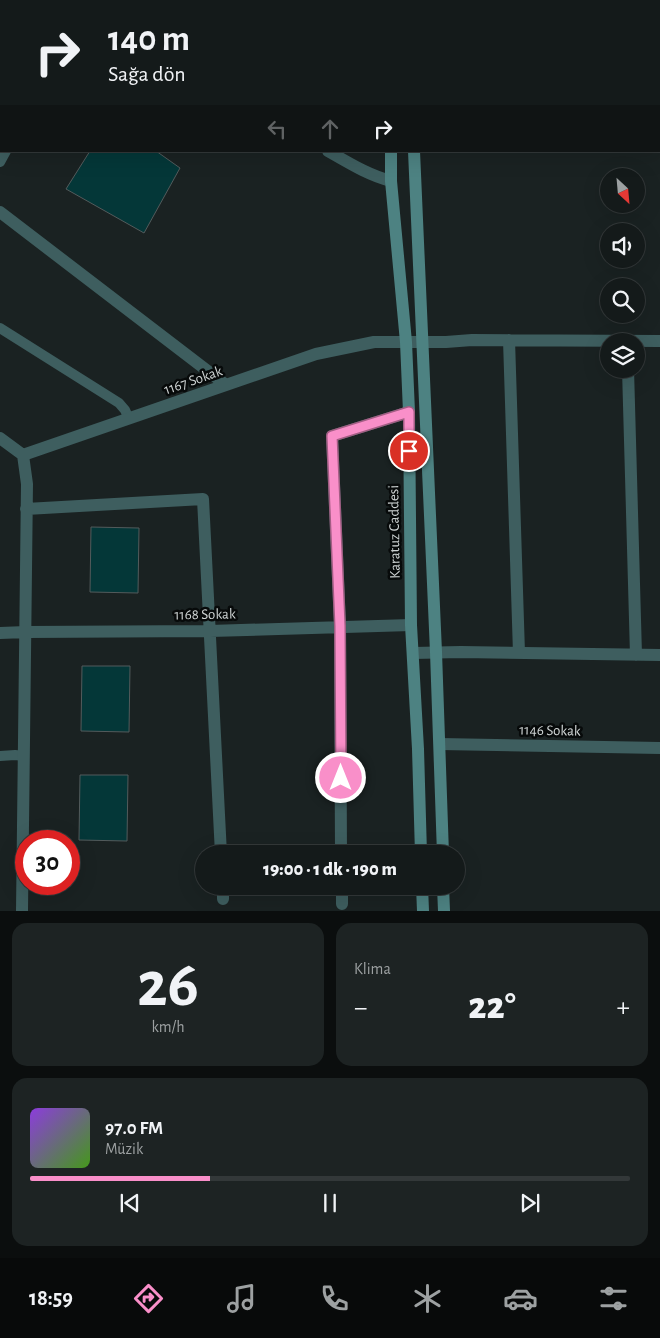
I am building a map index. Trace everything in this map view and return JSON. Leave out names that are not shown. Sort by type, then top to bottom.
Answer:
[{"type":"street","points":[[330,152],[364,172],[391,181]]},
{"type":"street","name":"Karatuz Caddesi","points":[[391,152],[391,181],[406,342],[409,412],[411,624],[421,845]]},
{"type":"street","points":[[414,152],[440,744],[442,845]]},
{"type":"street","points":[[1,216],[226,385]]},
{"type":"street","points":[[509,340],[520,653]]},
{"type":"street","name":"1167 Sokak","points":[[645,340],[660,340]]},
{"type":"street","name":"1167 Sokak","points":[[24,455],[316,354],[374,342],[600,341]]},
{"type":"street","points":[[628,378],[636,655]]},
{"type":"street","points":[[341,845],[340,626],[332,436],[409,412]]},
{"type":"street","points":[[0,438],[24,455],[27,484],[22,910]]},
{"type":"street","points":[[26,509],[203,498],[221,845]]},
{"type":"street","name":"1168 Sokak","points":[[0,633],[210,631],[411,624]]},
{"type":"street","points":[[413,653],[660,655]]},
{"type":"street","name":"1146 Sokak","points":[[440,744],[660,748]]},
{"type":"street","points":[[342,895],[342,904]]},
{"type":"street","points":[[422,895],[423,910]]},
{"type":"street","points":[[443,895],[444,910]]},
{"type":"lane","points":[[0,328],[119,403],[129,419]]},
{"type":"lane","points":[[0,756],[24,756]]},
{"type":"building","points":[[89,152],[157,152],[180,168],[144,233],[66,189]]},
{"type":"building","points":[[91,527],[139,528],[138,593],[90,592]]},
{"type":"building","points":[[82,666],[130,666],[129,732],[81,731]]},
{"type":"building","points":[[80,775],[128,775],[127,841],[80,840]]},
{"type":"route","points":[[341,778],[340,626],[332,436],[409,412],[409,451]]}]
